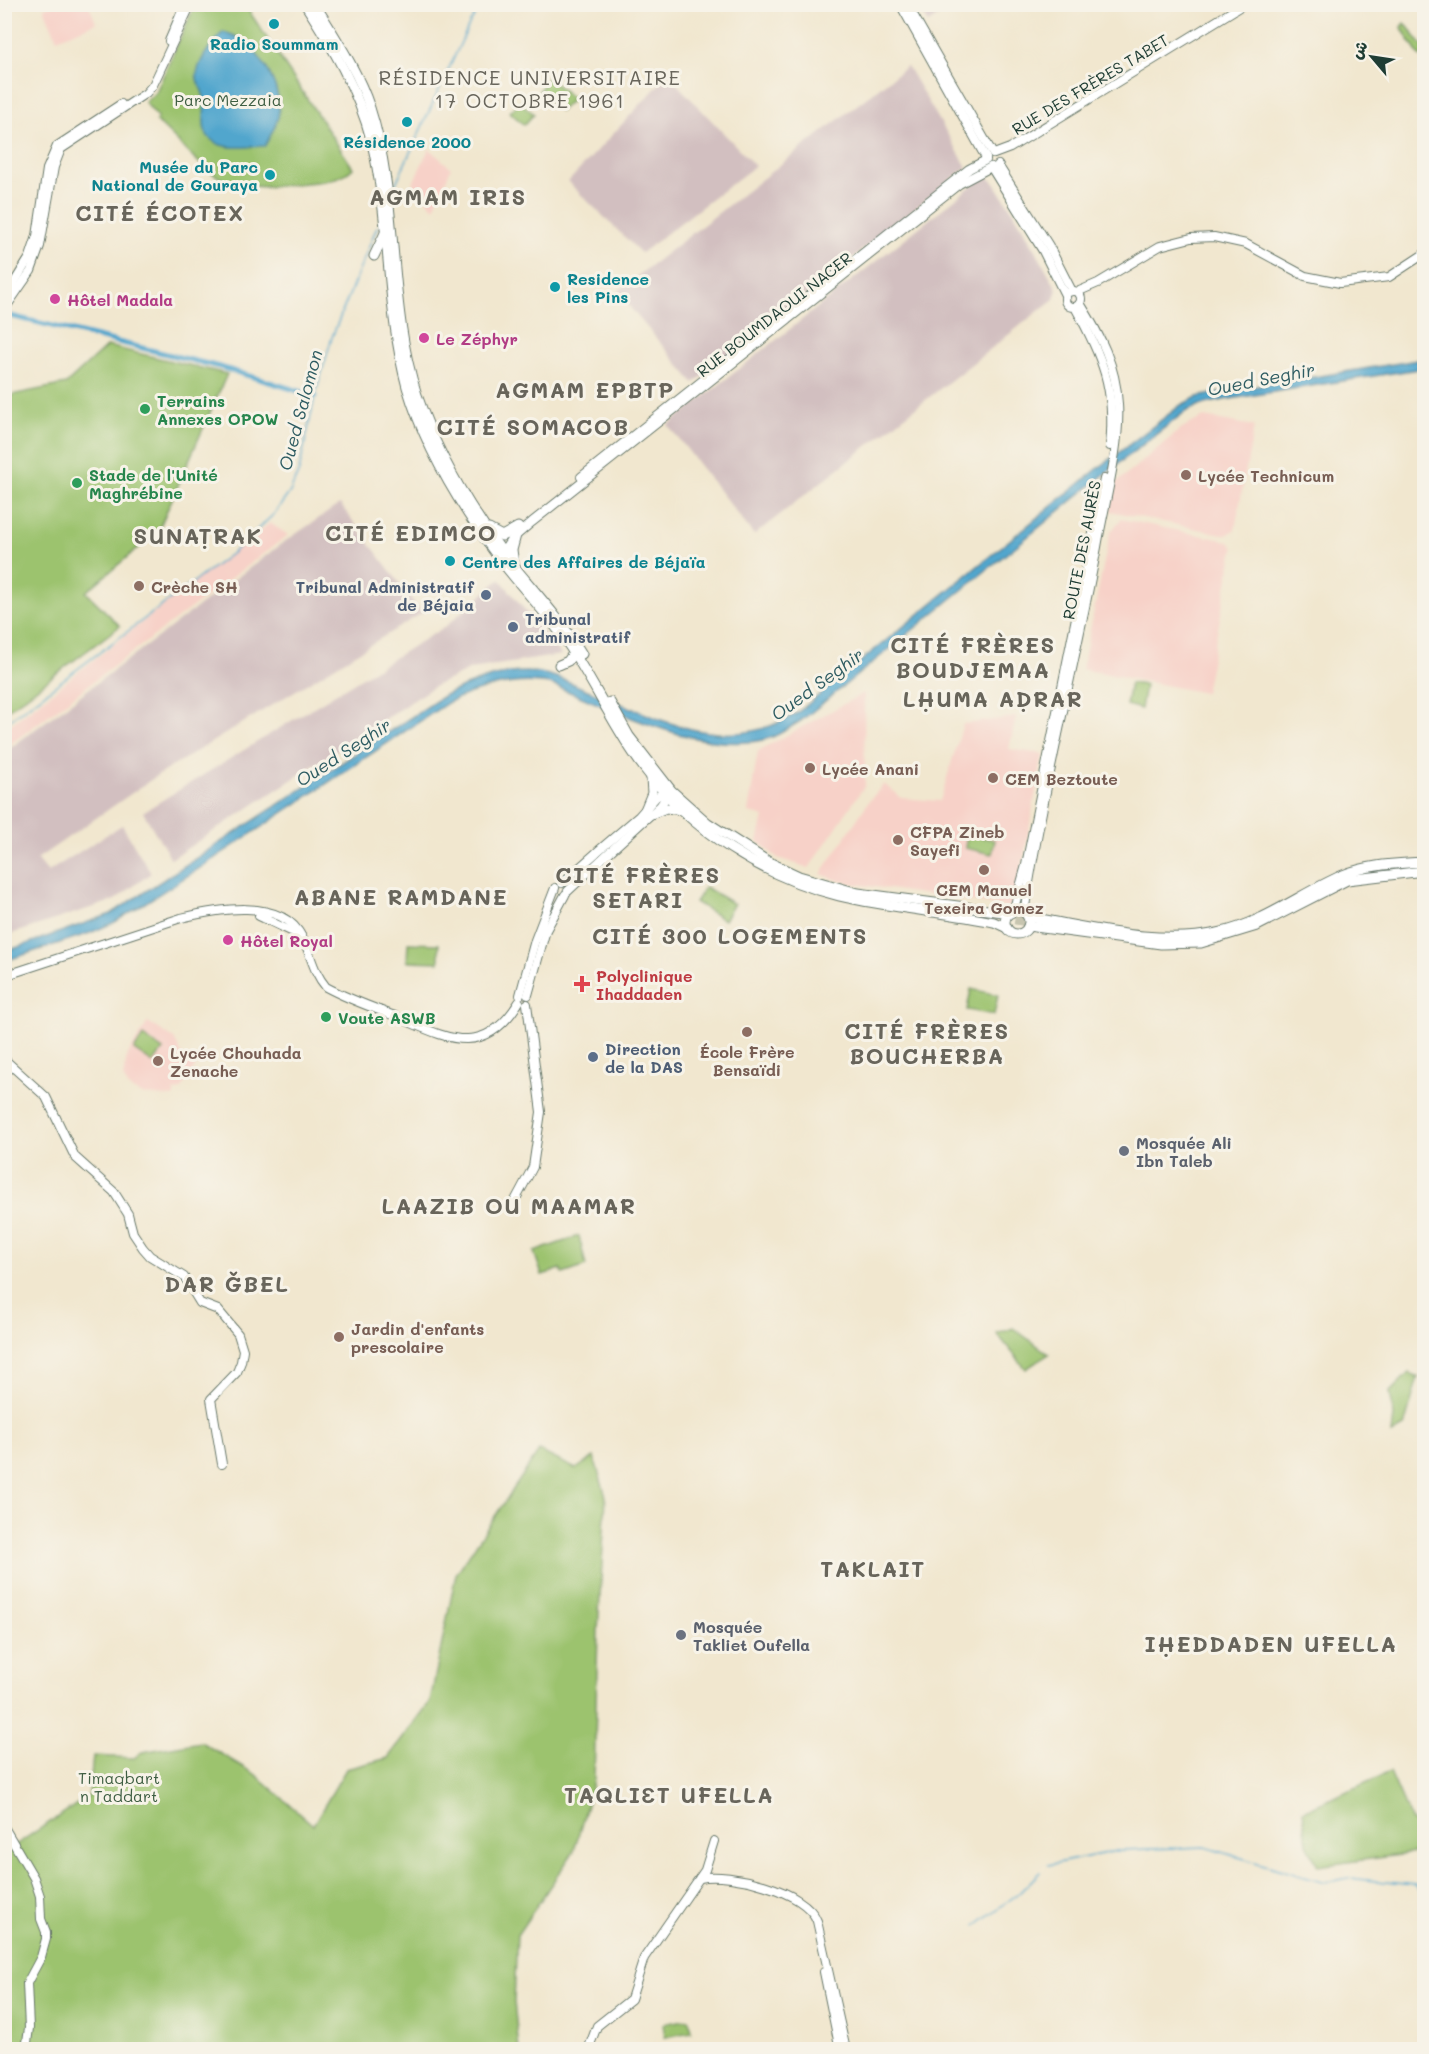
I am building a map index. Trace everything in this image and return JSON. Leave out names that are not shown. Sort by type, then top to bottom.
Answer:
[{"type":"main road","points":[[305,4],[337,57],[359,104],[373,149],[398,337],[413,405],[424,432],[452,488],[592,676]]},
{"type":"main road","points":[[315,4],[350,64],[376,128],[387,190],[404,334],[417,393],[440,451],[485,525],[499,553],[515,566],[568,632],[650,776],[668,793],[728,838],[769,862],[800,876],[834,887],[994,922],[1018,934],[1029,920]]},
{"type":"main road","points":[[374,256],[385,233]]},
{"type":"main road","points":[[485,525],[494,533],[502,536],[517,531]]},
{"type":"main road","points":[[515,566],[512,553],[517,531]]},
{"type":"main road","points":[[559,665],[568,661],[574,652]]},
{"type":"main road","points":[[611,711],[682,810],[725,844],[796,882],[839,896],[1012,912],[1029,920],[1138,939],[1181,938],[1220,932],[1259,918],[1344,874],[1365,868],[1425,862]]},
{"type":"main road","points":[[650,776],[652,794],[648,812],[666,808],[682,810]]},
{"type":"main road","points":[[1029,920],[1173,945],[1219,939],[1268,922],[1347,880],[1425,871]]},
{"type":"main road","points":[[899,902],[1001,918]]},
{"type":"main road","points":[[1007,928],[1006,921],[1012,912]]},
{"type":"street","points":[[4,299],[30,257],[37,236],[47,169],[57,146],[149,82],[185,4]]},
{"type":"street","points":[[5,309],[31,271],[40,246],[54,166],[61,150],[139,98],[153,85],[191,4]]},
{"type":"street","points":[[900,4],[913,21],[992,161],[1048,246],[1071,294],[1079,304]]},
{"type":"street","points":[[907,4],[913,21]]},
{"type":"street","name":"RUE DES FRÈRES TABET","points":[[992,161],[1244,4]]},
{"type":"street","name":"RUE BOUMDAOUI NACER","points":[[499,553],[517,531],[969,169],[992,161]]},
{"type":"street","points":[[1098,284],[1079,304],[1067,304],[1071,294],[1098,284],[1166,243],[1199,237],[1219,238],[1246,244],[1305,276],[1340,283],[1389,277],[1425,254]]},
{"type":"street","name":"ROUTE DES AURÈS","points":[[1012,912],[1026,866],[1111,455],[1112,421],[1109,387],[1079,304]]},
{"type":"street","name":"ROUTE DES AURÈS","points":[[1029,920],[1105,483]]},
{"type":"street","points":[[511,1208],[533,1167],[541,1112],[523,999],[535,940],[559,885],[600,855],[668,793]]},
{"type":"street","points":[[4,978],[210,915],[242,912],[267,917],[303,938],[315,974],[326,987],[431,1034],[465,1039],[484,1036],[505,1023],[523,999],[546,930],[567,893],[600,855]]},
{"type":"street","points":[[559,885],[558,895],[567,893]]},
{"type":"street","points":[[4,1059],[46,1097],[75,1157],[114,1192],[128,1214],[133,1233],[143,1248],[150,1256],[184,1277],[200,1303],[218,1310],[238,1334],[243,1350],[242,1362],[237,1372],[211,1399],[222,1464]]},
{"type":"street","points":[[4,1827],[34,1878],[40,1896],[41,1919],[46,1939],[27,1983],[29,2028],[26,2049]]},
{"type":"street","points":[[588,2049],[597,2026],[626,2006],[631,1999],[644,1958],[708,1866],[714,1841]]},
{"type":"street","points":[[700,1878],[740,1883],[791,1901],[808,1911],[817,1938],[840,2049]]},
{"type":"street","points":[[700,1878],[738,1878],[787,1895],[810,1908],[817,1921],[846,2049]]},
{"type":"shaded area","points":[[52,5],[89,5],[96,23],[57,39],[44,8]]},
{"type":"shaded area","points":[[917,5],[956,5],[928,23]]},
{"type":"shaded area","points":[[907,66],[967,167],[694,383],[617,292]]},
{"type":"shaded area","points":[[668,75],[755,166],[641,253],[568,182]]},
{"type":"shaded area","points":[[429,149],[451,168],[434,208],[412,185]]},
{"type":"shaded area","points":[[983,177],[995,183],[1024,230],[1057,289],[1054,299],[754,535],[668,425]]},
{"type":"shaded area","name":"Lycée Technicum","points":[[1204,417],[1254,426],[1235,529],[1227,535],[1110,511],[1115,484],[1182,428]]},
{"type":"shaded area","points":[[340,504],[422,613],[158,775],[37,859],[48,872],[122,825],[151,873],[115,900],[5,936],[5,752],[287,540]]},
{"type":"shaded area","points":[[1121,519],[1228,541],[1234,548],[1205,693],[1082,669],[1110,533]]},
{"type":"shaded area","points":[[270,523],[288,535],[5,748],[5,729]]},
{"type":"shaded area","points":[[500,579],[561,655],[471,669],[433,687],[171,859],[143,812],[446,626]]},
{"type":"shaded area","name":"Lycée Anani","points":[[864,693],[865,785],[809,868],[778,858],[758,842],[764,817],[748,812],[758,751]]},
{"type":"shaded area","points":[[1016,717],[1009,749],[1043,754],[1015,904],[1008,907],[843,882],[821,874],[869,801],[884,784],[901,798],[940,801],[963,724]]},
{"type":"shaded area","name":"Lycée Chouhada Zenache","points":[[148,1022],[174,1039],[183,1056],[196,1065],[181,1090],[174,1091],[174,1097],[143,1095],[130,1089],[123,1078],[127,1056]]},
{"type":"green space","name":"Parc Mezzaia","points":[[195,5],[245,5],[353,168],[349,172],[318,182],[276,186],[235,184],[207,169],[156,121],[158,118],[145,102],[156,92]]},
{"type":"green space","points":[[1405,23],[1424,48],[1424,57],[1419,56],[1403,30]]},
{"type":"green space","points":[[548,77],[573,99],[560,111],[539,91]]},
{"type":"green space","points":[[520,102],[534,114],[524,125],[510,112]]},
{"type":"green space","points":[[107,346],[227,374],[158,531],[86,592],[120,626],[5,712],[5,407],[12,399],[11,395],[66,384]]},
{"type":"green space","points":[[1130,683],[1145,685],[1141,709],[1126,705]]},
{"type":"green space","points":[[967,834],[995,840],[992,854],[965,848]]},
{"type":"green space","points":[[705,887],[734,904],[724,920],[695,902]]},
{"type":"green space","points":[[408,943],[439,944],[439,962],[407,961]]},
{"type":"green space","points":[[971,989],[998,995],[994,1015],[967,1010]]},
{"type":"green space","points":[[143,1036],[163,1050],[153,1063],[134,1050]]},
{"type":"green space","points":[[579,1236],[586,1266],[563,1274],[561,1269],[542,1275],[534,1252]]},
{"type":"green space","points":[[1013,1328],[1049,1354],[1026,1369],[997,1334]]},
{"type":"green space","points":[[1409,1373],[1418,1377],[1404,1427],[1392,1434],[1394,1415],[1390,1392]]},
{"type":"green space","name":"Timaqbart n Taddart","points":[[539,1451],[576,1469],[594,1457],[606,1497],[598,1630],[594,1780],[574,1851],[517,1935],[514,2002],[519,2049],[5,2050],[5,1852],[89,1796],[93,1756],[134,1758],[142,1752],[201,1742],[255,1774],[313,1825],[346,1769],[388,1758],[430,1702],[456,1574]]},
{"type":"green space","points":[[1390,1772],[1411,1820],[1424,1833],[1422,1852],[1318,1866],[1307,1844],[1303,1811]]},
{"type":"green space","points":[[689,2019],[691,2032],[665,2037],[663,2024]]},
{"type":"water","points":[[223,32],[244,42],[254,51],[269,72],[274,84],[278,96],[279,112],[275,127],[265,146],[223,146],[206,134],[204,101],[197,73],[204,56]]},
{"type":"water","points":[[1424,359],[1424,368],[1224,400],[1200,405],[1185,412],[1101,477],[802,720],[770,738],[744,742],[716,741],[687,736],[629,717],[550,684],[524,682],[486,688],[449,702],[115,922],[90,933],[5,961],[4,952],[111,914],[445,695],[485,679],[517,672],[550,675],[664,721],[691,729],[717,733],[743,733],[770,726],[797,713],[1096,470],[1181,405],[1197,397],[1222,392]]},
{"type":"waterway","name":"Oued Salomon","points":[[395,185],[470,23],[482,4]]},
{"type":"waterway","name":"Oued Salomon","points":[[4,724],[231,554],[274,514],[290,492],[299,471],[315,396],[332,337],[377,227]]},
{"type":"waterway","points":[[7,315],[220,367],[315,396]]},
{"type":"waterway","points":[[1048,1865],[1121,1850],[1205,1847],[1325,1883],[1348,1878],[1415,1885],[1424,1896]]},
{"type":"waterway","points":[[976,1925],[1019,1893],[1040,1872]]},
{"type":"tunnel","points":[[1001,918],[1036,923]]},
{"type":"place","name":"Radio Soummam","points":[[274,24]]},
{"type":"place","name":"Résidence 2000","points":[[407,122]]},
{"type":"place","name":"Musée du Parc National de Gouraya","points":[[270,175]]},
{"type":"place","name":"Residence les Pins","points":[[555,287]]},
{"type":"place","name":"Hôtel Madala","points":[[55,299]]},
{"type":"place","name":"Le Zéphyr","points":[[424,338]]},
{"type":"place","name":"Terrains Annexes OPOW","points":[[145,409]]},
{"type":"place","name":"Lycée Technicum","points":[[1186,475]]},
{"type":"place","name":"Stade de l'Unité Maghrébine","points":[[77,483]]},
{"type":"place","name":"Centre des Affaires de Béjaïa","points":[[450,561]]},
{"type":"place","name":"Crèche SH","points":[[139,586]]},
{"type":"place","name":"Tribunal Administratif de Béjaia","points":[[486,595]]},
{"type":"place","name":"Tribunal administratif","points":[[513,627]]},
{"type":"place","name":"Lycée Anani","points":[[810,768]]},
{"type":"place","name":"CEM Beztoute","points":[[993,778]]},
{"type":"place","name":"CFPA Zineb Sayefi","points":[[898,840]]},
{"type":"place","name":"CEM Manuel Texeira Gomez","points":[[984,870]]},
{"type":"place","name":"Hôtel Royal","points":[[228,940]]},
{"type":"place","name":"Polyclinique Ihaddaden","points":[[582,984]]},
{"type":"place","name":"Voute ASWB","points":[[326,1017]]},
{"type":"place","name":"École Frère Bensaïdi","points":[[747,1032]]},
{"type":"place","name":"Direction de la DAS","points":[[593,1057]]},
{"type":"place","name":"Lycée Chouhada Zenache","points":[[158,1061]]},
{"type":"place","name":"Mosquée Ali Ibn Taleb","points":[[1124,1151]]},
{"type":"place","name":"Jardin d'enfants prescolaire","points":[[339,1337]]},
{"type":"place","name":"Mosquée Takliet Oufella","points":[[681,1635]]},
{"type":"district","name":"RÉSIDENCE UNIVERSITAIRE 17 OCTOBRE 1961","points":[[530,88]]},
{"type":"district","name":"AGMAM IRIS","points":[[448,196]]},
{"type":"district","name":"CITÉ ÉCOTEX","points":[[160,212]]},
{"type":"district","name":"AGMAM EPBTP","points":[[585,389]]},
{"type":"district","name":"CITÉ SOMACOB","points":[[533,426]]},
{"type":"district","name":"CITÉ EDIMCO","points":[[411,532]]},
{"type":"district","name":"SUNAṬRAK","points":[[198,535]]},
{"type":"district","name":"CITÉ FRÈRES BOUDJEMAA","points":[[973,656]]},
{"type":"district","name":"LḤUMA AḌRAR","points":[[993,698]]},
{"type":"district","name":"CITÉ FRÈRES SETARI","points":[[638,886]]},
{"type":"district","name":"ABANE RAMDANE","points":[[401,896]]},
{"type":"district","name":"CITÉ 300 LOGEMENTS","points":[[730,935]]},
{"type":"district","name":"CITÉ FRÈRES BOUCHERBA","points":[[927,1042]]},
{"type":"district","name":"LAAZIB OU MAAMAR","points":[[509,1205]]},
{"type":"district","name":"DAR ǦBEL","points":[[227,1283]]},
{"type":"district","name":"TAKLAIT","points":[[873,1568]]},
{"type":"district","name":"IḤEDDADEN UFELLA","points":[[1271,1643]]},
{"type":"district","name":"TAQLIƐT UFELLA","points":[[669,1794]]},
{"type":"water label","name":"Oued Seghir","points":[[1261,379]]},
{"type":"water label","name":"Oued Seghir","points":[[817,684]]},
{"type":"water label","name":"Oued Seghir","points":[[343,752]]}]
